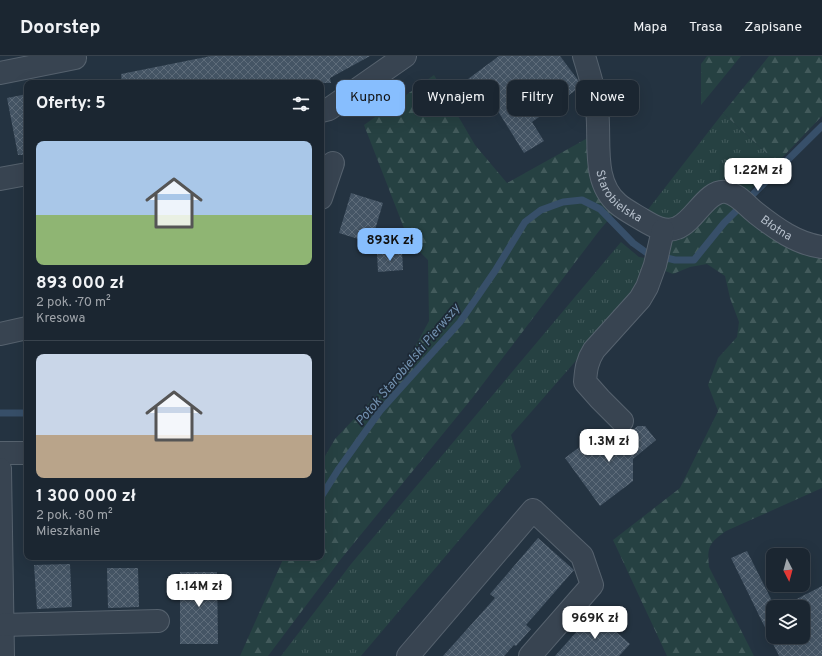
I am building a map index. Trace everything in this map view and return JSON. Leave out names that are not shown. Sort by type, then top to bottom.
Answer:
[{"type":"street","points":[[324,110],[329,109],[405,56]]},
{"type":"street","name":"Starobielska","points":[[584,56],[597,107],[598,153],[603,182],[610,195],[618,204],[653,226],[659,246]]},
{"type":"street","points":[[0,73],[75,58]]},
{"type":"street","points":[[324,190],[333,164]]},
{"type":"street","points":[[1,173],[24,174]]},
{"type":"street","name":"Błotna","points":[[659,246],[676,229],[689,221],[713,195],[719,192],[732,194],[791,238],[807,244],[822,247]]},
{"type":"street","points":[[622,421],[585,382],[586,366],[588,359],[594,350],[640,299],[647,287],[659,246]]},
{"type":"street","points":[[0,334],[24,329]]},
{"type":"street","points":[[0,453],[24,453]]},
{"type":"street","points":[[0,469],[3,656]]},
{"type":"street","points":[[413,654],[533,510],[582,556],[592,585],[530,656]]},
{"type":"street","points":[[2,624],[158,621]]},
{"type":"green space","points":[[707,56],[741,56],[701,105],[701,64]]},
{"type":"green space","points":[[769,56],[822,56],[822,116],[777,163],[723,113]]},
{"type":"green space","points":[[434,75],[437,80],[427,80]]},
{"type":"green space","points":[[413,90],[413,116],[458,116],[475,145],[507,183],[593,135],[616,211],[599,231],[473,397],[341,559],[268,656],[240,656],[283,560],[324,560],[324,458],[335,439],[405,365],[429,321],[428,260],[409,241],[364,125],[377,116],[405,116],[405,96]]},
{"type":"green space","points":[[723,113],[777,163],[746,194],[736,187],[741,171],[729,169],[723,181],[674,222],[646,212]]},
{"type":"green space","points":[[722,203],[732,203],[822,253],[822,488],[726,531],[710,546],[708,555],[709,567],[754,656],[667,656],[613,540],[680,488],[718,411],[708,385],[718,358],[737,337],[739,322],[730,298],[725,276],[707,264],[690,267],[673,274],[660,269],[667,241]]},
{"type":"green space","points":[[621,242],[639,257],[652,259],[643,284],[511,435],[521,467],[361,656],[281,656],[351,564]]},
{"type":"building","points":[[211,56],[370,56],[330,78],[331,83],[324,83],[324,80],[122,80],[121,74]]},
{"type":"building","points":[[499,56],[560,56],[578,80],[576,80],[576,90],[568,96],[568,80],[507,80],[507,116],[540,116],[532,122],[544,141],[524,153],[499,113],[499,80],[467,80]]},
{"type":"building","points":[[24,95],[24,155],[18,155],[7,98]]},
{"type":"building","points":[[351,193],[383,203],[371,243],[339,233]]},
{"type":"building","points":[[402,251],[403,270],[378,272],[377,253]]},
{"type":"building","points":[[638,426],[645,426],[656,440],[633,459],[633,481],[600,506],[565,458],[598,433],[608,445],[612,443],[613,445]]},
{"type":"building","points":[[538,538],[574,570],[526,625],[531,629],[516,646],[514,645],[504,656],[443,656],[495,598],[490,594]]},
{"type":"building","points":[[747,551],[766,589],[766,592],[768,592],[772,600],[766,600],[766,629],[731,558]]},
{"type":"building","points":[[70,564],[72,607],[37,609],[34,565]]},
{"type":"building","points":[[107,568],[138,568],[139,607],[108,608]]},
{"type":"building","points":[[180,572],[217,572],[218,644],[180,644]]},
{"type":"building","points":[[822,586],[822,656],[779,656],[773,644],[810,644],[810,600],[795,600]]},
{"type":"building","points":[[594,612],[630,644],[619,656],[555,656]]},
{"type":"waterway","name":"Potok Starobielski Pierwszy","points":[[324,492],[380,411],[460,322],[495,271],[525,222],[541,210],[563,202],[582,200],[600,209],[633,243],[647,253],[675,260],[694,260],[724,223],[822,126]]},
{"type":"waterway","name":"Potok Starobielski Pierwszy","points":[[0,413],[24,413]]}]
